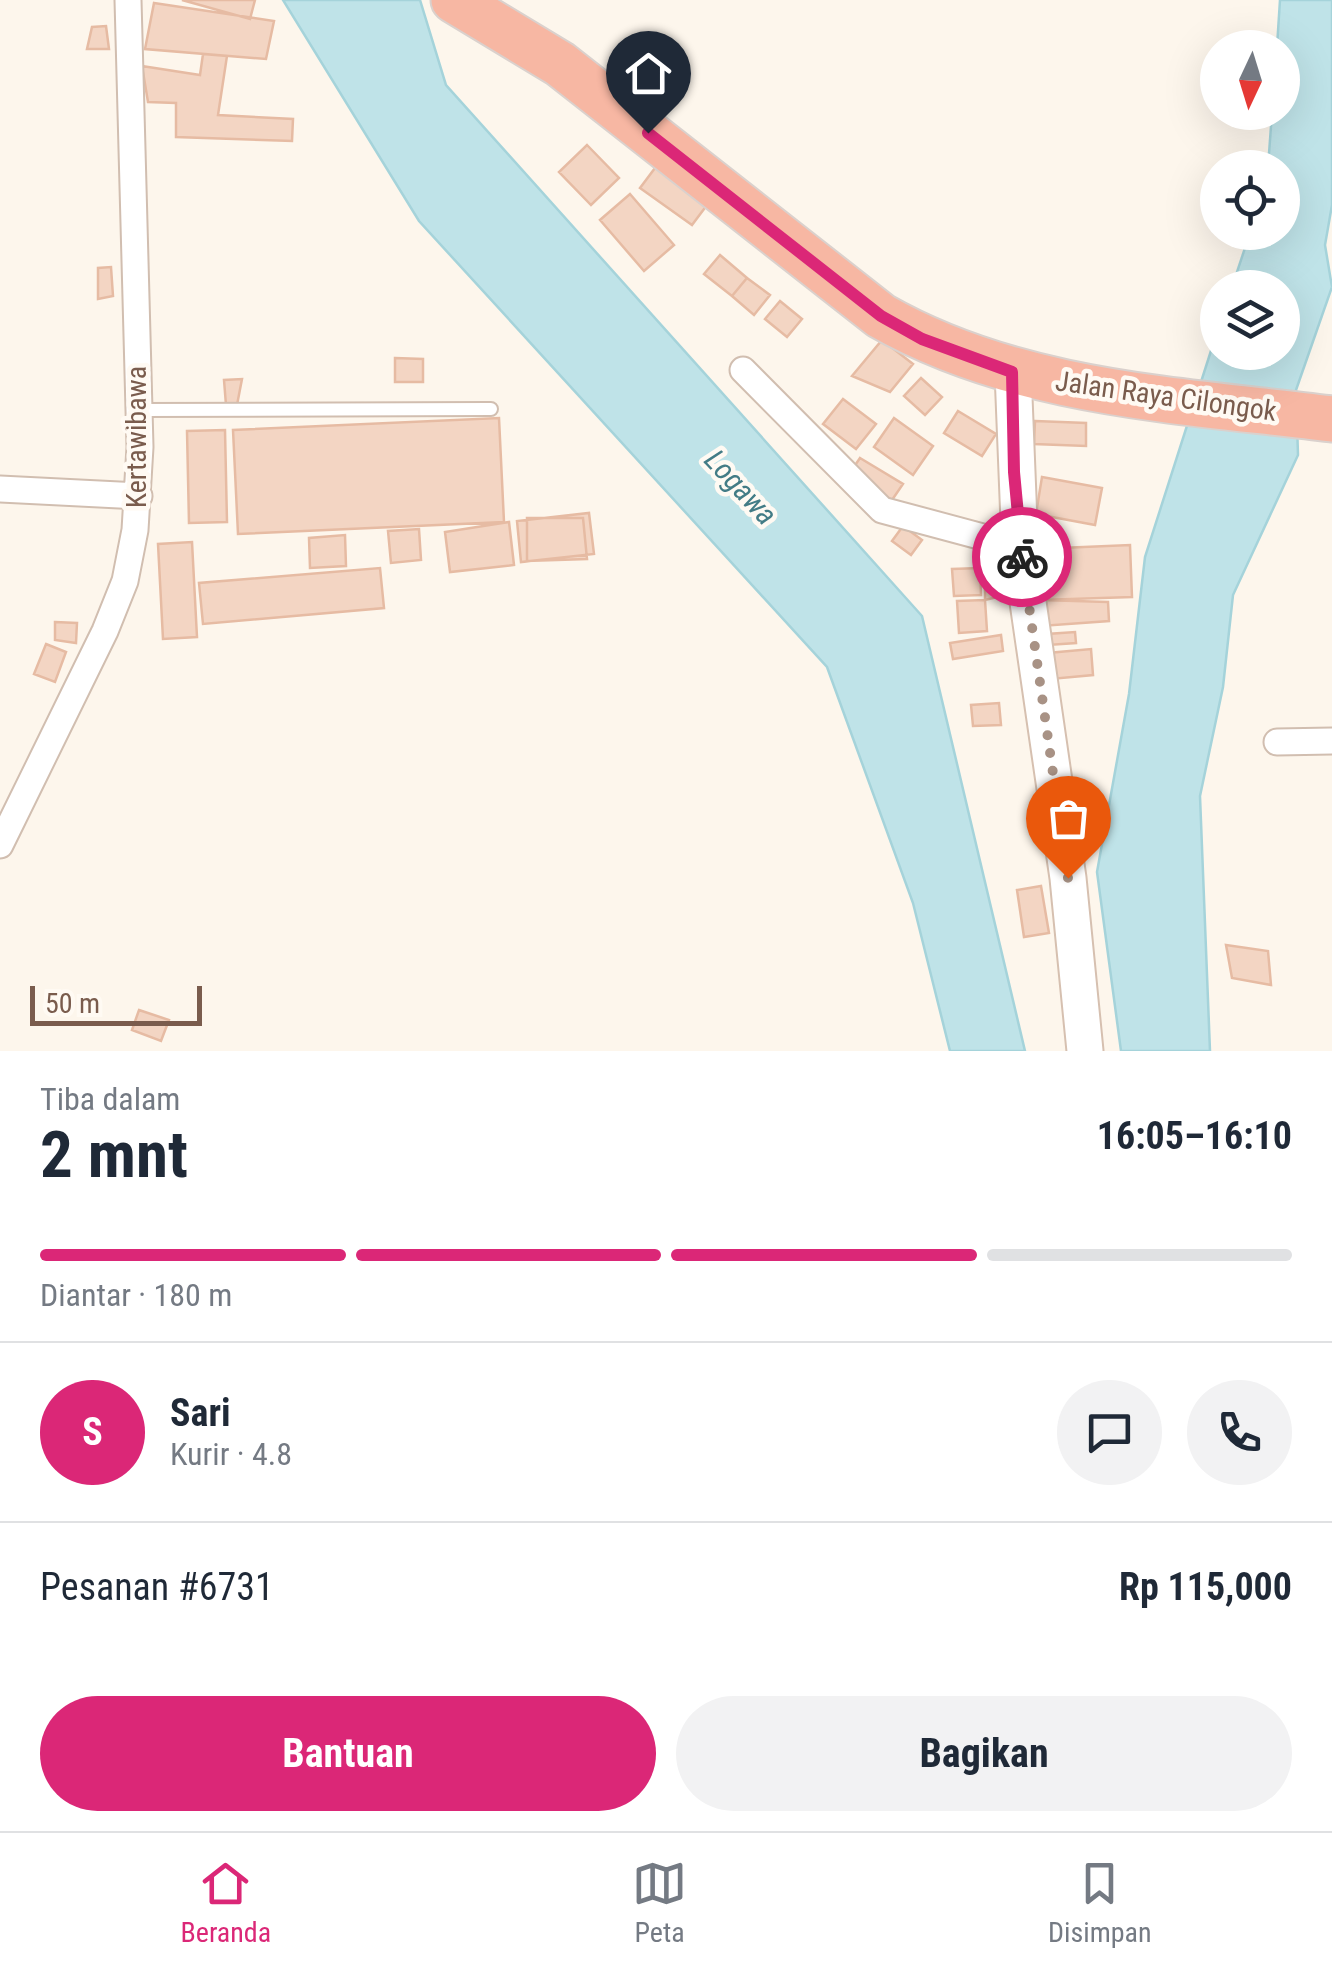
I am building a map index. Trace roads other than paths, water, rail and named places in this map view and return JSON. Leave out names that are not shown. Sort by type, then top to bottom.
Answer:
[{"type":"highway","name":"Jalan Raya Cilongok","points":[[454,0],[560,64],[881,316],[922,339],[1012,372],[1115,392],[1332,420]]},
{"type":"main road","points":[[1012,372],[1020,547],[1068,878],[1086,1051]]},
{"type":"street","name":"Kertawibawa","points":[[0,844],[25,801],[125,581],[139,496],[128,0]]},
{"type":"street","points":[[743,370],[882,510],[1020,547]]},
{"type":"street","points":[[0,490],[139,496]]},
{"type":"street","points":[[1277,742],[1332,740]]},
{"type":"lane","points":[[138,410],[492,410]]},
{"type":"water","name":"Logawa","points":[[283,0],[420,0],[446,85],[922,616],[1025,1051],[950,1051],[913,903],[827,667],[419,221]]},
{"type":"water","points":[[1280,0],[1332,0],[1332,205],[1325,245],[1332,287],[1296,390],[1298,455],[1233,595],[1223,687],[1200,796],[1210,1051],[1121,1051],[1097,872],[1129,694],[1145,557],[1205,370],[1300,370],[1300,270],[1238,270],[1244,250],[1300,250],[1300,150],[1269,150],[1271,130],[1300,130],[1300,30],[1278,30]]}]
